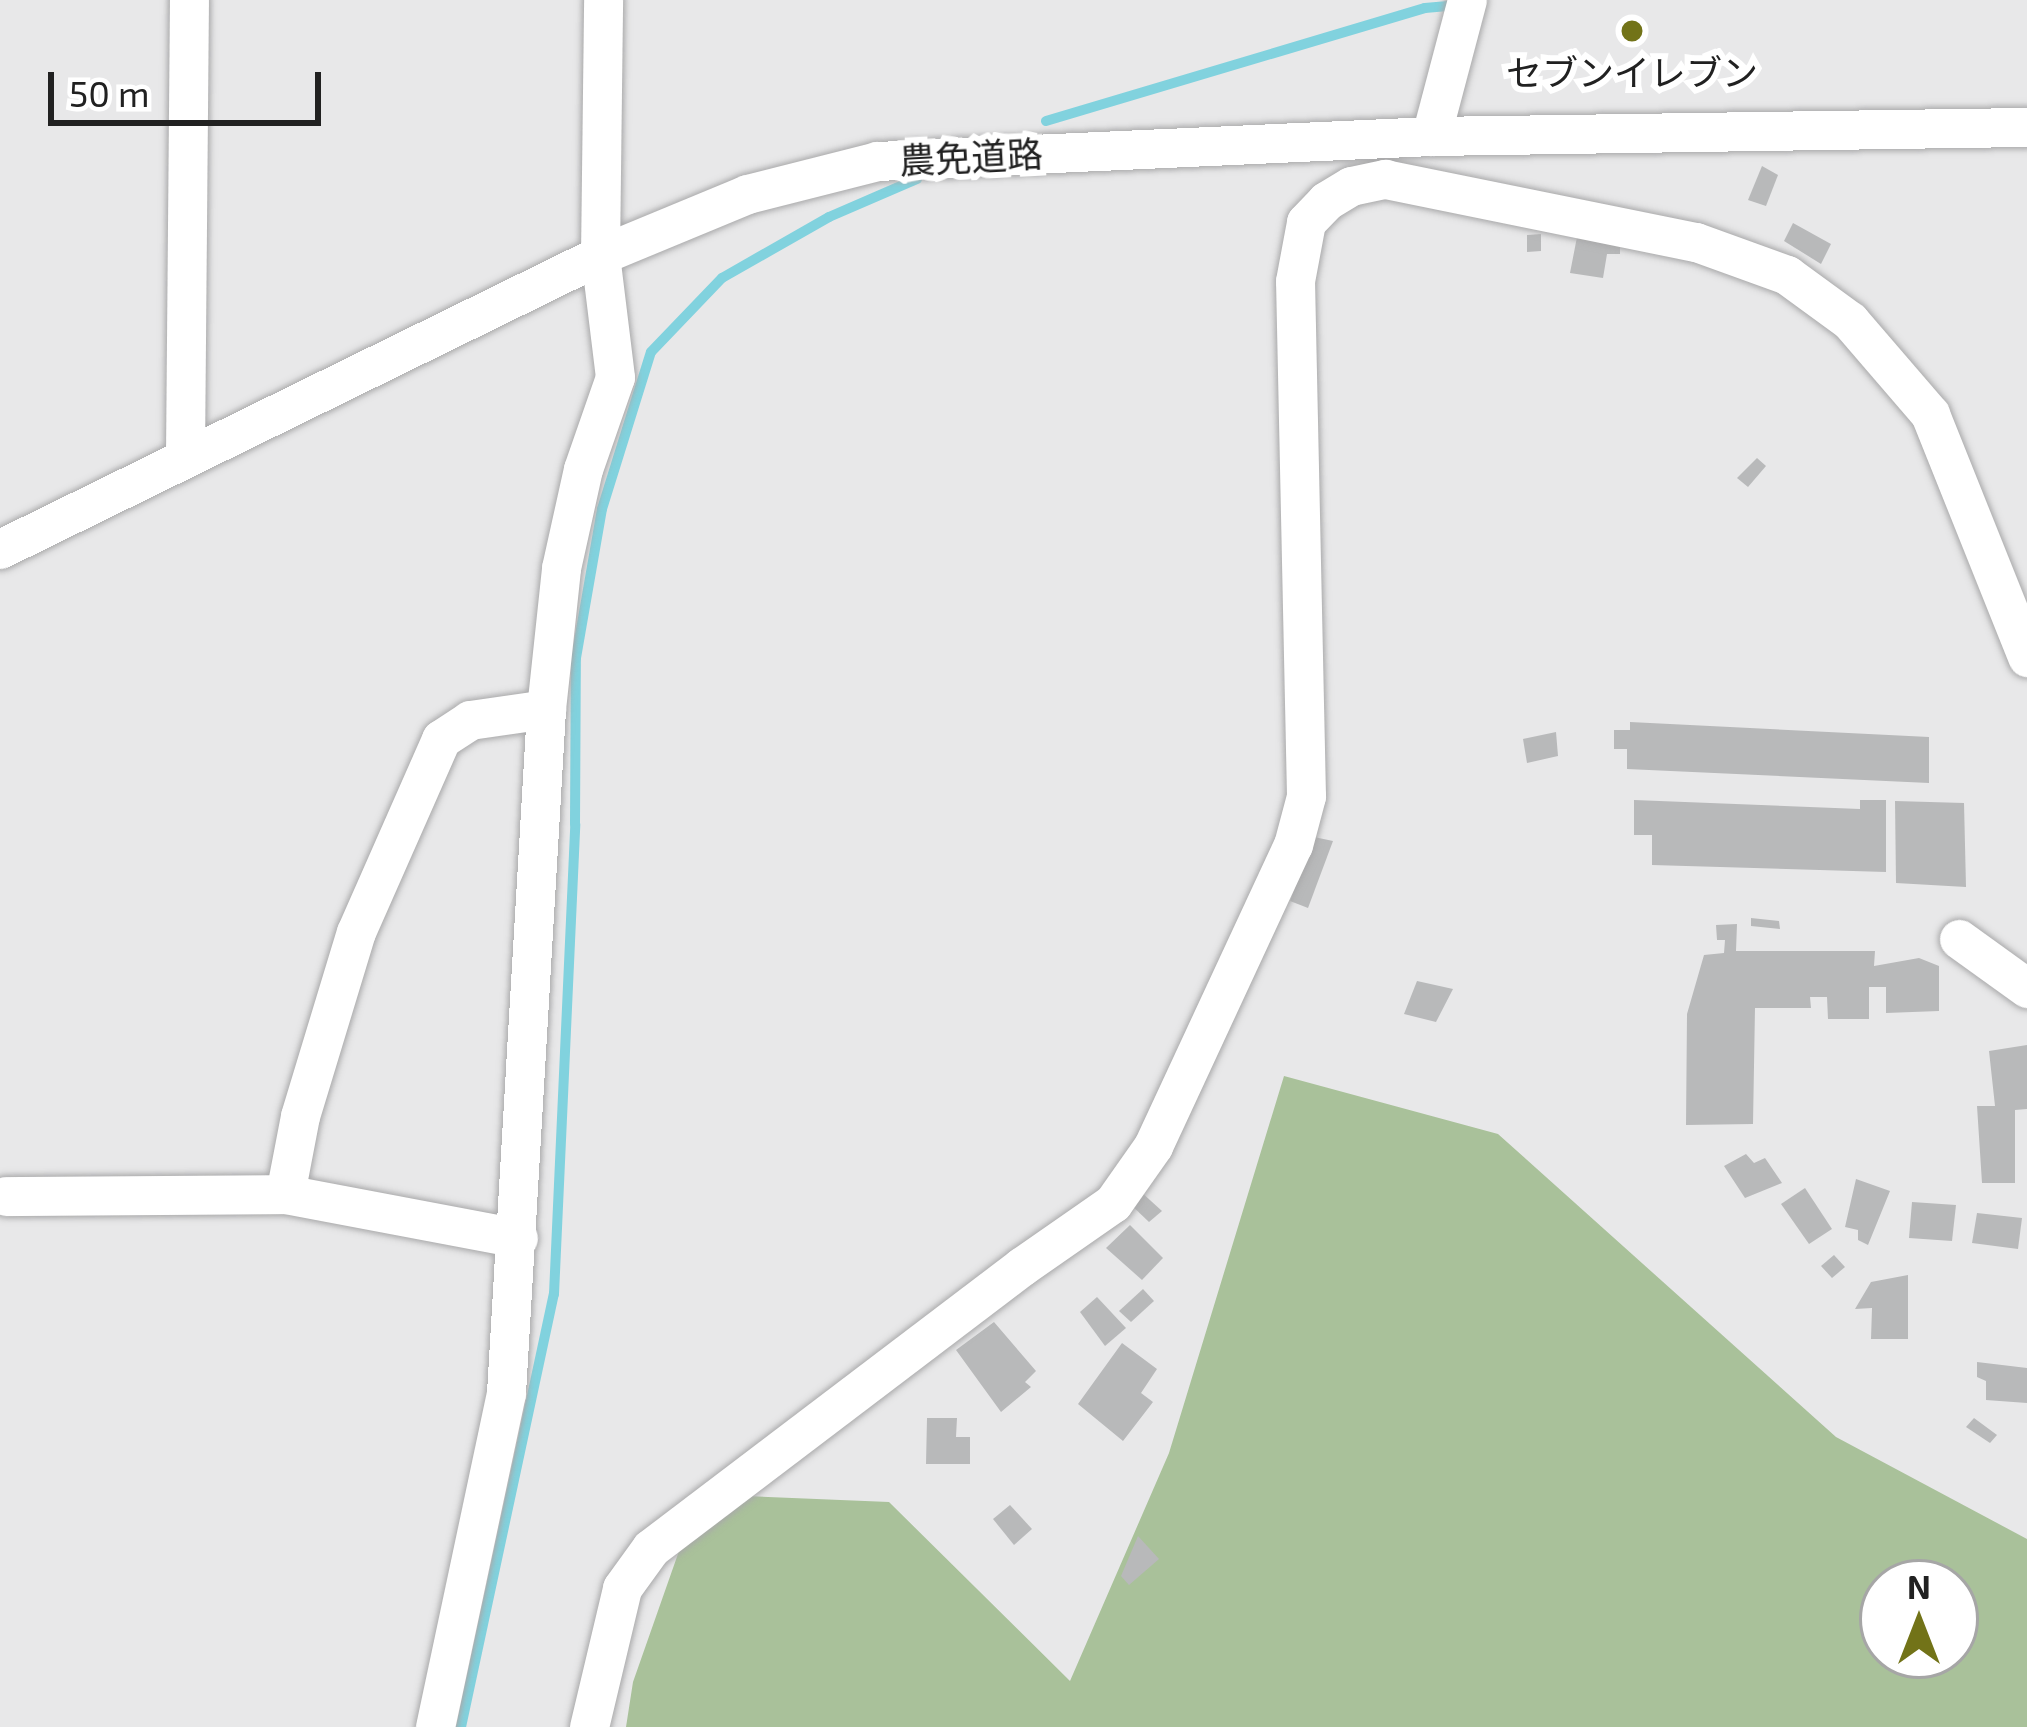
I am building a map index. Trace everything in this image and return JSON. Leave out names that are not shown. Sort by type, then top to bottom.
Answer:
[{"type":"street","points":[[185,455],[189,0]]},
{"type":"street","points":[[435,1727],[499,1443],[518,1238],[546,710],[561,568],[583,469],[615,377],[600,255],[603,0]]},
{"type":"street","points":[[1431,136],[1467,0]]},
{"type":"street","name":"農免道路","points":[[0,549],[600,255],[747,194],[877,161],[1431,136],[2027,128]]},
{"type":"street","points":[[1376,140],[1384,179]]},
{"type":"street","points":[[589,1727],[622,1588],[651,1548],[1002,1281],[1113,1204],[1154,1146],[1293,844],[1306,796],[1299,251],[1306,221],[1326,201],[1351,186],[1384,179],[1696,242],[1787,275],[1850,321],[1930,414],[2027,657]]},
{"type":"street","points":[[285,1194],[300,1116],[356,932],[441,739],[470,720],[546,710]]},
{"type":"street","points":[[1959,939],[2027,988]]},
{"type":"street","points":[[6,1196],[285,1194],[518,1238]]},
{"type":"green space","points":[[1284,1076],[1498,1134],[1836,1437],[2027,1539],[2027,1727],[626,1727],[633,1682],[699,1494],[889,1502],[1070,1681],[1169,1453]]},
{"type":"building","points":[[1762,166],[1778,175],[1766,206],[1748,200]]},
{"type":"building","points":[[1793,223],[1831,244],[1821,264],[1784,241]]},
{"type":"building","points":[[1541,234],[1541,251],[1527,252],[1527,235]]},
{"type":"building","points":[[1577,237],[1620,245],[1620,254],[1607,254],[1603,278],[1570,273]]},
{"type":"building","points":[[1757,458],[1766,466],[1748,487],[1737,478]]},
{"type":"building","points":[[1630,722],[1929,737],[1929,783],[1627,769],[1627,749],[1614,749],[1614,730],[1630,730]]},
{"type":"building","points":[[1556,732],[1558,756],[1527,763],[1523,739]]},
{"type":"building","points":[[1634,800],[1860,809],[1860,800],[1886,800],[1886,872],[1652,865],[1652,835],[1634,835]]},
{"type":"building","points":[[1895,801],[1964,803],[1966,887],[1896,883]]},
{"type":"building","points":[[1314,837],[1333,841],[1308,908],[1290,901]]},
{"type":"building","points":[[1751,918],[1779,921],[1780,929],[1751,926]]},
{"type":"building","points":[[1737,924],[1736,951],[1875,951],[1874,966],[1919,958],[1939,966],[1939,1011],[1886,1013],[1886,987],[1869,987],[1869,1019],[1828,1019],[1827,997],[1810,997],[1811,1008],[1755,1008],[1753,1124],[1686,1125],[1687,1014],[1704,955],[1724,953],[1725,940],[1717,940],[1716,925]]},
{"type":"building","points":[[1417,981],[1453,989],[1436,1022],[1404,1014]]},
{"type":"building","points":[[2027,1045],[2027,1109],[2015,1110],[2015,1183],[1982,1183],[1977,1106],[1995,1106],[1989,1051]]},
{"type":"building","points":[[1746,1154],[1754,1163],[1765,1158],[1782,1183],[1745,1198],[1724,1166]]},
{"type":"building","points":[[1856,1179],[1890,1191],[1868,1245],[1858,1240],[1858,1230],[1845,1227]]},
{"type":"building","points":[[1805,1188],[1832,1229],[1809,1244],[1781,1204]]},
{"type":"building","points":[[1140,1191],[1162,1211],[1149,1222],[1129,1203]]},
{"type":"building","points":[[1912,1202],[1956,1205],[1952,1241],[1909,1238]]},
{"type":"building","points":[[1977,1213],[2022,1218],[2018,1249],[1972,1243]]},
{"type":"building","points":[[1130,1225],[1163,1258],[1142,1280],[1106,1248]]},
{"type":"building","points":[[1834,1255],[1845,1267],[1832,1278],[1821,1266]]},
{"type":"building","points":[[1908,1275],[1908,1339],[1871,1339],[1872,1308],[1855,1309],[1871,1282]]},
{"type":"building","points":[[1143,1289],[1154,1301],[1131,1322],[1119,1311]]},
{"type":"building","points":[[1097,1297],[1126,1328],[1105,1346],[1080,1312]]},
{"type":"building","points":[[994,1322],[1036,1371],[1025,1382],[1031,1387],[1001,1412],[956,1350]]},
{"type":"building","points":[[1122,1343],[1157,1369],[1141,1393],[1153,1402],[1123,1441],[1078,1404]]},
{"type":"building","points":[[1977,1362],[2027,1368],[2027,1403],[1986,1400],[1986,1381],[1977,1377]]},
{"type":"building","points":[[927,1418],[957,1418],[956,1437],[970,1437],[970,1464],[926,1464]]},
{"type":"building","points":[[1974,1418],[1997,1435],[1990,1443],[1966,1427]]},
{"type":"building","points":[[1010,1505],[1032,1529],[1014,1545],[993,1519]]},
{"type":"building","points":[[1138,1536],[1159,1559],[1129,1585],[1121,1576]]},
{"type":"waterway","points":[[1046,121],[1425,8],[1448,6]]},
{"type":"waterway","points":[[461,1727],[554,1294],[575,824],[576,658],[602,509],[651,352],[722,278],[829,217],[917,179]]},
{"type":"place","name":"セブンイレブン","points":[[1632,31]]}]
